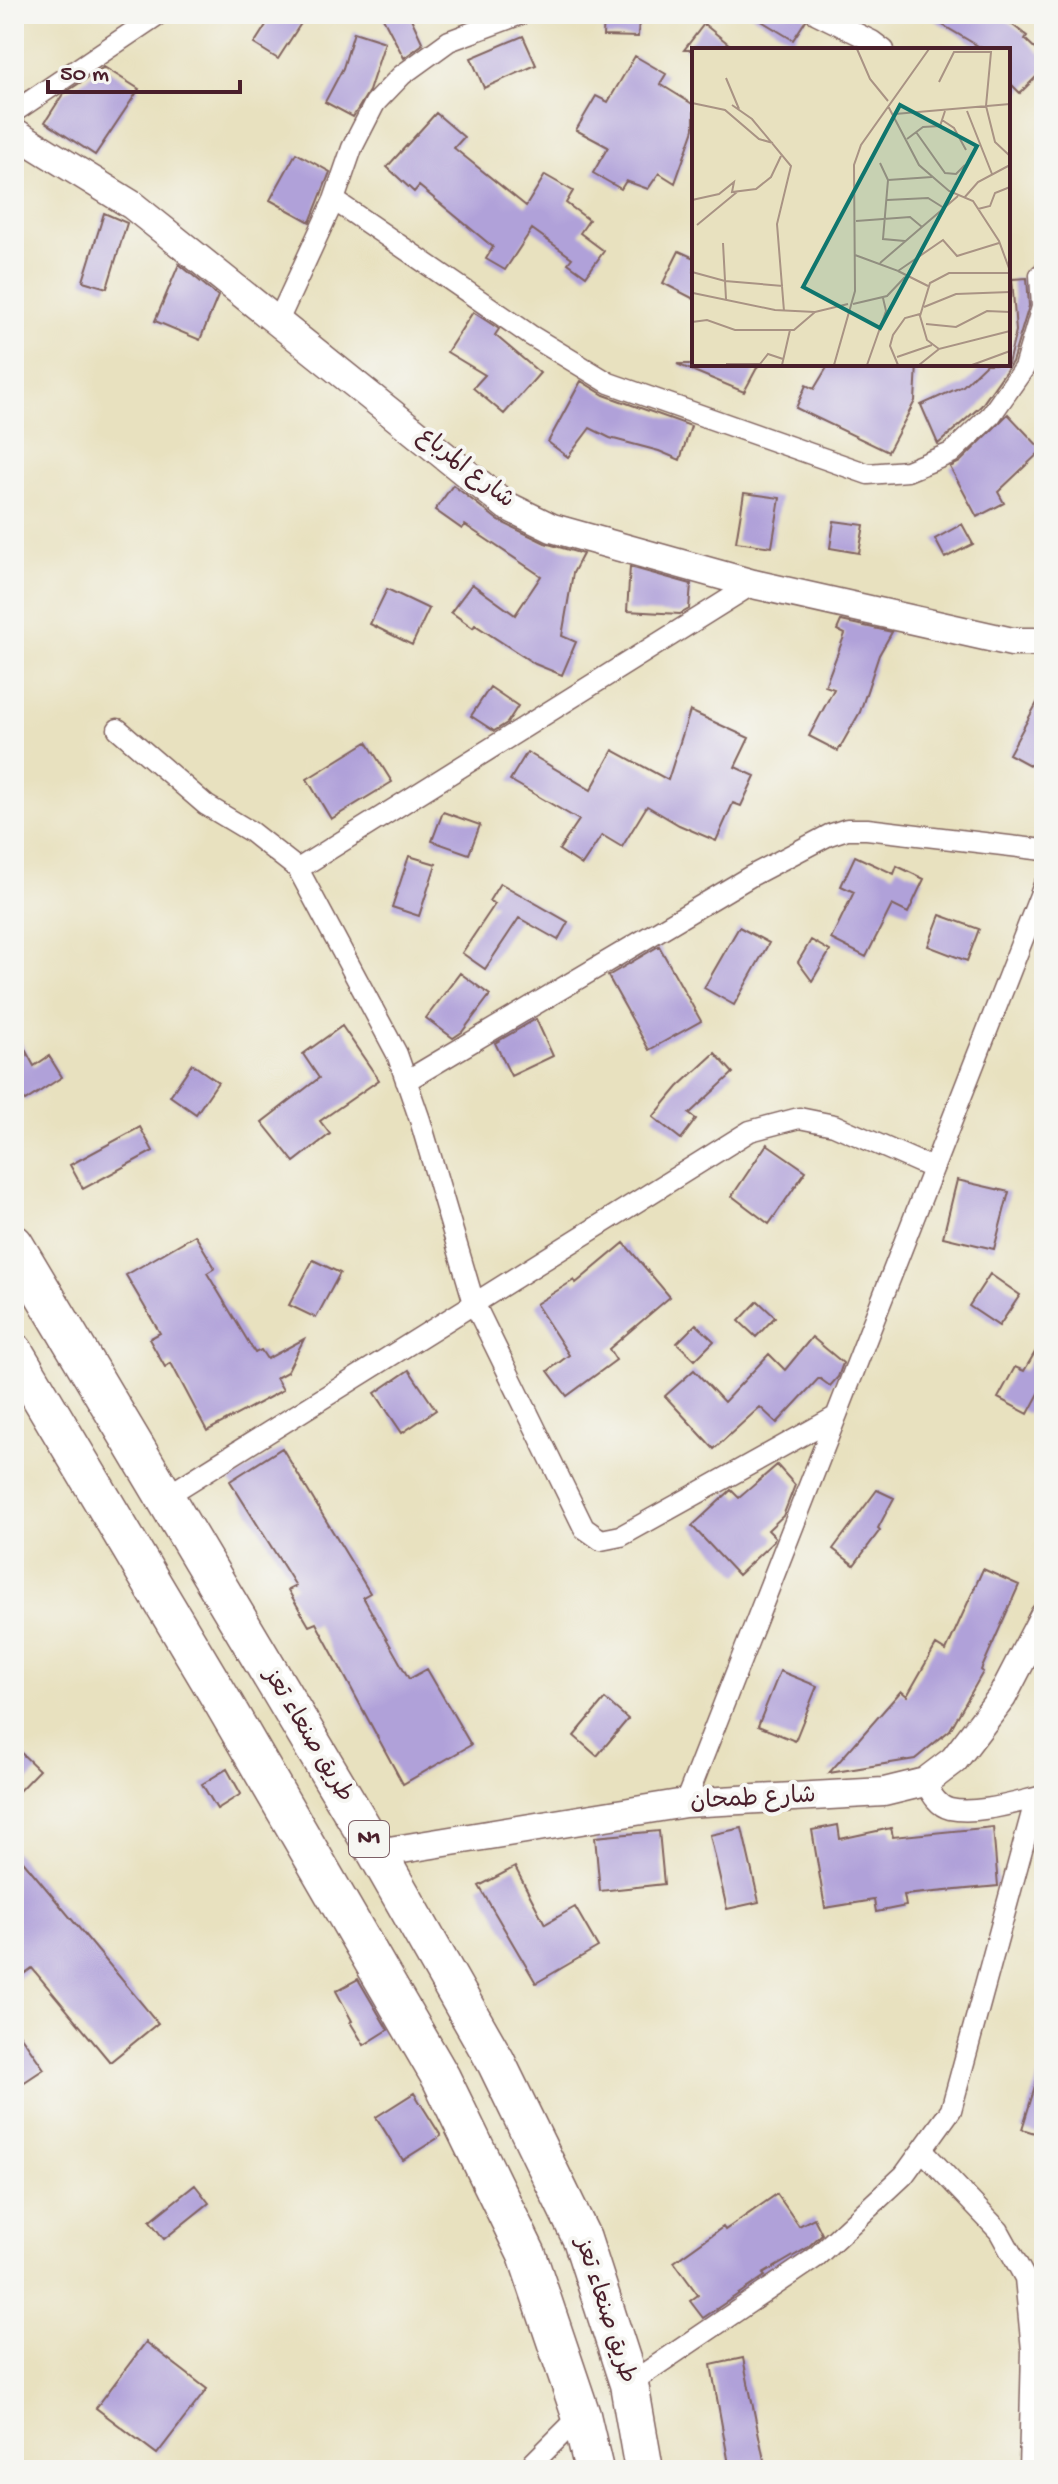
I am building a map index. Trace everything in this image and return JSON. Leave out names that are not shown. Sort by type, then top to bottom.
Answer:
[{"type":"highway","name":"طريق صنعاء تعز","points":[[14,1244],[377,1853],[496,2062],[582,2239],[629,2384],[644,2470]]},
{"type":"highway","name":"N1","points":[[14,1352],[224,1704],[441,2078],[527,2255],[581,2415],[594,2470]]},
{"type":"highway","points":[[322,1877],[377,1853]]},
{"type":"street","points":[[14,112],[159,14]]},
{"type":"street","points":[[278,321],[334,200],[352,148],[375,103],[402,75],[449,41],[521,14]]},
{"type":"street","points":[[817,14],[881,48]]},
{"type":"street","name":"شارع المرباع","points":[[14,132],[132,205],[507,506],[552,528],[753,584],[1012,642],[1044,642]]},
{"type":"street","points":[[334,200],[530,335],[609,383],[868,474],[907,471],[951,453],[991,415],[1024,368],[1042,307],[1040,275]]},
{"type":"street","points":[[298,869],[753,584]]},
{"type":"street","points":[[118,729],[206,805],[251,832],[298,869],[397,1054],[474,1303],[584,1528],[601,1540],[621,1536],[835,1417]]},
{"type":"street","points":[[406,1081],[751,876],[829,835],[847,829],[867,829],[1044,850]]},
{"type":"street","points":[[685,1803],[1044,885]]},
{"type":"street","points":[[165,1497],[750,1131],[799,1118],[834,1125],[932,1168]]},
{"type":"street","name":"شارع طمحان","points":[[377,1853],[685,1803],[884,1792],[925,1782],[954,1760],[1002,1697],[1044,1616]]},
{"type":"street","points":[[629,2384],[815,2258],[904,2175],[951,2110],[1040,1797],[984,1809],[948,1809],[934,1799],[925,1782]]},
{"type":"street","points":[[922,2150],[999,2231],[1025,2278],[1032,2350],[1029,2470]]},
{"type":"street","points":[[526,2470],[581,2415]]},
{"type":"building","points":[[273,14],[307,14],[278,59],[254,44]]},
{"type":"building","points":[[381,14],[409,14],[423,44],[404,58]]},
{"type":"building","points":[[750,14],[804,14],[806,20],[793,40]]},
{"type":"building","points":[[924,14],[998,14],[1027,36],[1025,39],[1044,57],[1044,69],[1020,93],[1010,83],[1010,48],[982,48]]},
{"type":"building","points":[[604,15],[639,16],[638,37],[603,36]]},
{"type":"building","points":[[704,24],[734,48],[692,48],[684,50]]},
{"type":"building","points":[[354,32],[385,42],[369,91],[353,117],[325,102],[343,68]]},
{"type":"building","points":[[523,36],[536,65],[484,88],[471,58]]},
{"type":"building","points":[[635,56],[666,74],[660,84],[692,104],[692,135],[675,183],[659,173],[648,189],[626,181],[621,189],[593,173],[608,147],[576,130],[596,96],[608,102]]},
{"type":"building","points":[[104,67],[139,89],[95,155],[45,122],[63,94]]},
{"type":"building","points":[[436,113],[464,137],[454,148],[526,206],[545,175],[573,191],[566,203],[589,220],[580,233],[604,251],[586,276],[568,263],[572,258],[532,229],[505,270],[486,259],[493,247],[419,186],[414,192],[387,167]]},
{"type":"building","points":[[296,153],[330,172],[310,222],[270,200]]},
{"type":"building","points":[[104,213],[127,223],[107,288],[83,281]]},
{"type":"building","points":[[679,251],[692,257],[692,298],[663,283]]},
{"type":"building","points":[[179,264],[218,296],[200,340],[155,321]]},
{"type":"building","points":[[1027,278],[1029,306],[1010,365],[1016,331],[1012,279]]},
{"type":"building","points":[[473,312],[499,329],[495,335],[540,373],[504,414],[473,388],[485,375],[447,352]]},
{"type":"building","points":[[677,364],[758,366],[744,392]]},
{"type":"building","points":[[828,366],[917,366],[915,401],[888,452],[796,408],[806,385],[814,389]]},
{"type":"building","points":[[984,366],[1009,366],[981,406],[938,444],[921,405],[963,386]]},
{"type":"building","points":[[581,381],[604,395],[691,426],[680,460],[610,438],[590,428],[568,457],[548,442]]},
{"type":"building","points":[[1008,414],[1042,450],[998,492],[1004,503],[977,517],[950,467],[960,462]]},
{"type":"building","points":[[453,485],[499,521],[545,543],[583,554],[573,573],[562,636],[576,642],[562,675],[535,664],[451,612],[472,584],[515,615],[541,576],[465,525],[462,529],[435,510]]},
{"type":"building","points":[[744,493],[780,498],[772,547],[736,542]]},
{"type":"building","points":[[834,521],[864,525],[859,553],[830,548]]},
{"type":"building","points":[[962,524],[973,544],[945,558],[935,539]]},
{"type":"building","points":[[630,567],[691,584],[689,609],[680,614],[627,611]]},
{"type":"building","points":[[387,589],[429,609],[412,645],[370,624]]},
{"type":"building","points":[[841,621],[892,632],[879,655],[860,712],[838,751],[809,736],[834,689],[825,686],[845,634],[837,630]]},
{"type":"building","points":[[490,687],[518,706],[507,723],[494,731],[471,716]]},
{"type":"building","points":[[1044,690],[1044,773],[1009,754]]},
{"type":"building","points":[[690,711],[749,738],[735,767],[755,776],[741,806],[733,803],[716,841],[679,825],[647,806],[622,847],[602,835],[582,865],[559,850],[579,820],[510,780],[527,752],[591,790],[613,750],[668,780]]},
{"type":"building","points":[[367,742],[392,782],[331,819],[307,779]]},
{"type":"building","points":[[443,812],[480,825],[469,854],[432,841]]},
{"type":"building","points":[[409,856],[436,864],[419,916],[392,907]]},
{"type":"building","points":[[855,856],[894,874],[897,866],[924,879],[908,913],[892,905],[866,957],[831,939],[854,892],[841,886]]},
{"type":"building","points":[[500,883],[568,922],[558,940],[519,918],[485,969],[462,953],[495,904],[489,901]]},
{"type":"building","points":[[940,915],[979,929],[967,961],[928,946]]},
{"type":"building","points":[[739,927],[769,943],[734,1005],[704,988]]},
{"type":"building","points":[[811,940],[830,951],[812,981],[798,962]]},
{"type":"building","points":[[659,946],[701,1021],[649,1050],[608,976]]},
{"type":"building","points":[[460,973],[490,995],[462,1032],[453,1038],[426,1018]]},
{"type":"building","points":[[536,1019],[553,1056],[511,1076],[495,1043]]},
{"type":"building","points":[[342,1026],[379,1080],[320,1121],[330,1134],[294,1162],[262,1122],[319,1078],[303,1054]]},
{"type":"building","points":[[14,1029],[34,1066],[49,1056],[62,1077],[25,1101],[14,1084]]},
{"type":"building","points":[[715,1053],[733,1073],[689,1114],[696,1119],[681,1139],[653,1117],[678,1087]]},
{"type":"building","points":[[192,1064],[218,1082],[196,1114],[170,1096]]},
{"type":"building","points":[[140,1127],[153,1151],[83,1189],[70,1165]]},
{"type":"building","points":[[767,1144],[806,1171],[769,1224],[732,1196]]},
{"type":"building","points":[[957,1180],[1009,1192],[994,1249],[943,1237]]},
{"type":"building","points":[[195,1235],[215,1268],[207,1273],[255,1353],[261,1350],[267,1359],[304,1339],[287,1372],[276,1378],[283,1390],[207,1431],[171,1363],[165,1367],[149,1339],[160,1333],[126,1275]]},
{"type":"building","points":[[624,1243],[670,1297],[609,1349],[616,1360],[567,1396],[548,1371],[569,1355],[536,1304],[574,1280],[576,1283]]},
{"type":"building","points":[[313,1260],[340,1273],[316,1318],[289,1305]]},
{"type":"building","points":[[990,1274],[1020,1295],[999,1326],[969,1306]]},
{"type":"building","points":[[758,1301],[775,1317],[756,1337],[739,1321]]},
{"type":"building","points":[[696,1324],[714,1341],[695,1360],[677,1343]]},
{"type":"building","points":[[812,1337],[843,1363],[838,1377],[830,1386],[819,1378],[777,1423],[760,1407],[714,1449],[665,1396],[694,1370],[724,1402],[769,1354],[785,1370]]},
{"type":"building","points":[[1044,1337],[1044,1384],[1028,1414],[998,1398],[1015,1367],[1024,1371]]},
{"type":"building","points":[[409,1370],[436,1410],[402,1433],[375,1393]]},
{"type":"building","points":[[282,1448],[370,1593],[363,1597],[409,1679],[427,1669],[471,1745],[403,1784],[316,1623],[309,1626],[288,1590],[296,1586],[230,1481]]},
{"type":"building","points":[[777,1465],[795,1485],[783,1516],[768,1530],[775,1537],[773,1542],[738,1575],[692,1526],[731,1490],[739,1498]]},
{"type":"building","points":[[877,1490],[894,1498],[878,1528],[880,1530],[854,1565],[833,1549]]},
{"type":"building","points":[[983,1569],[1019,1585],[981,1670],[983,1672],[950,1730],[915,1759],[829,1773],[901,1691],[907,1696],[936,1645],[946,1651]]},
{"type":"building","points":[[780,1671],[817,1686],[795,1741],[758,1726]]},
{"type":"building","points":[[605,1699],[628,1719],[597,1756],[574,1736]]},
{"type":"building","points":[[14,1746],[39,1770],[14,1796]]},
{"type":"building","points":[[227,1769],[241,1794],[217,1809],[202,1784]]},
{"type":"building","points":[[838,1825],[840,1839],[891,1828],[893,1837],[993,1827],[998,1886],[904,1895],[906,1906],[876,1912],[874,1900],[825,1908],[812,1830]]},
{"type":"building","points":[[742,1828],[759,1902],[727,1909],[710,1835]]},
{"type":"building","points":[[659,1831],[664,1884],[600,1891],[595,1837]]},
{"type":"building","points":[[14,1850],[158,2023],[110,2062],[32,1968],[14,1981]]},
{"type":"building","points":[[515,1867],[545,1924],[575,1907],[598,1947],[536,1983],[479,1886]]},
{"type":"building","points":[[358,1979],[388,2030],[364,2045],[336,1991]]},
{"type":"building","points":[[14,2026],[44,2069],[14,2089]]},
{"type":"building","points":[[1039,2074],[1044,2075],[1044,2136],[1022,2129]]},
{"type":"building","points":[[414,2093],[441,2136],[403,2160],[376,2117]]},
{"type":"building","points":[[195,2185],[209,2203],[164,2239],[150,2221]]},
{"type":"building","points":[[777,2194],[799,2226],[814,2218],[822,2234],[807,2248],[763,2274],[765,2276],[703,2318],[690,2301],[698,2295],[674,2262]]},
{"type":"building","points":[[146,2342],[207,2389],[157,2454],[96,2408]]},
{"type":"building","points":[[743,2358],[766,2470],[730,2470],[711,2365]]}]
